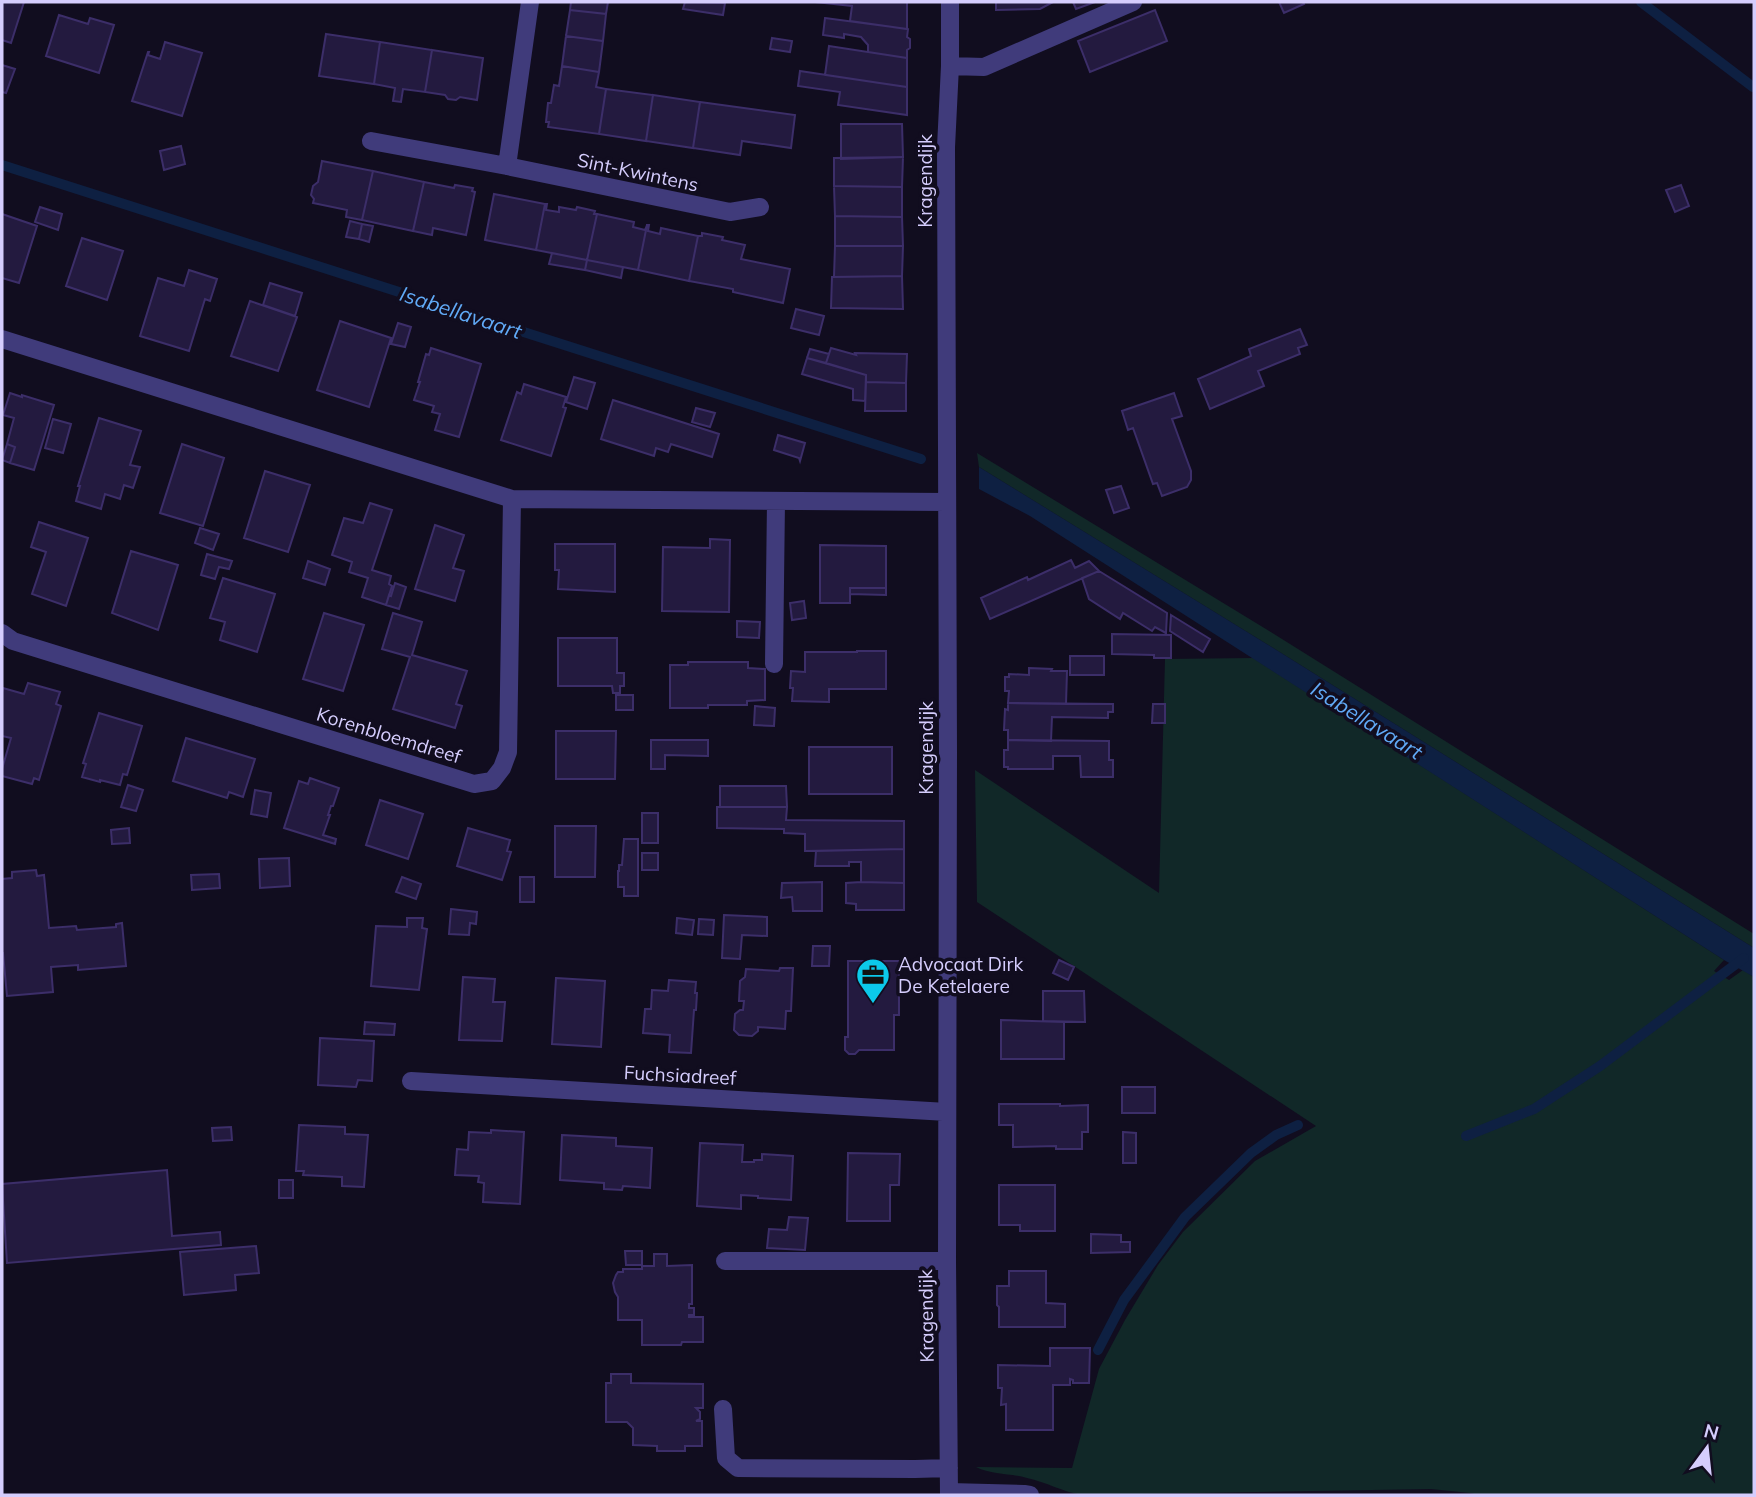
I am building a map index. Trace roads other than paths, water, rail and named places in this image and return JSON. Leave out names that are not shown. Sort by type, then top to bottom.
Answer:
[{"type":"street","points":[[507,166],[530,2]]},
{"type":"street","name":"Kragendijk","points":[[949,1494],[946,147],[950,2]]},
{"type":"street","points":[[950,66],[984,67],[1133,2]]},
{"type":"street","name":"Sint-Kwintens","points":[[370,141],[730,212],[760,207]]},
{"type":"street","points":[[2,339],[512,499],[947,502]]},
{"type":"street","name":"Korenbloemdreef","points":[[2,633],[13,641],[474,784],[492,781],[502,768],[508,752],[512,499]]},
{"type":"street","points":[[774,664],[776,501]]},
{"type":"street","name":"Fuchsiadreef","points":[[411,1081],[947,1112]]},
{"type":"street","points":[[725,1261],[947,1261]]},
{"type":"street","points":[[723,1409],[726,1458],[738,1468],[949,1468]]},
{"type":"street","points":[[949,1494],[1030,1495]]},
{"type":"water","points":[[979,467],[1754,948],[1754,977],[1030,516],[979,489]]},
{"type":"waterway","points":[[1641,2],[1753,87]]},
{"type":"waterway","name":"Isabellavaart","points":[[2,165],[921,459]]},
{"type":"waterway","points":[[1466,1136],[1534,1109],[1600,1066],[1744,958]]},
{"type":"waterway","points":[[1098,1350],[1124,1300],[1185,1217],[1251,1153],[1276,1135],[1298,1125]]},
{"type":"place","name":"Advocaat Dirk De Ketelaere","points":[[873,1005]]}]
